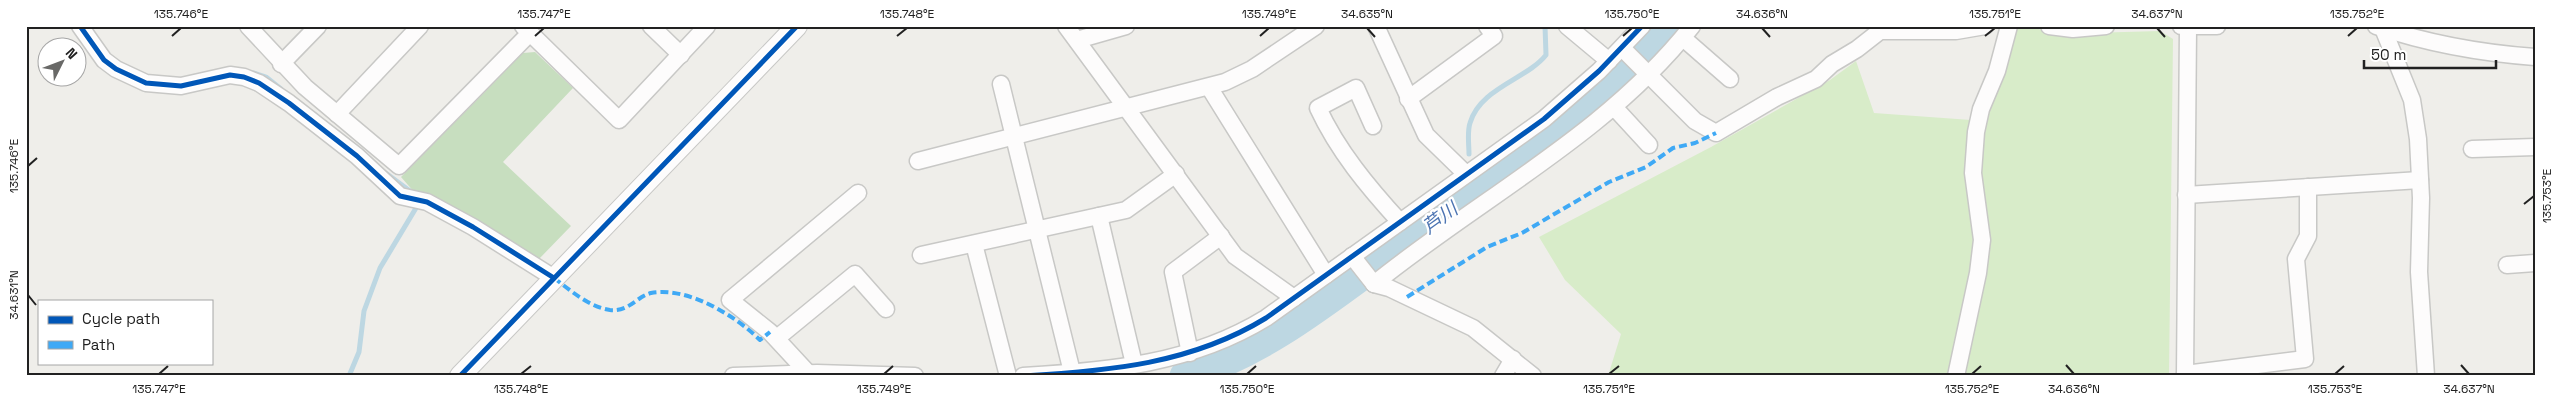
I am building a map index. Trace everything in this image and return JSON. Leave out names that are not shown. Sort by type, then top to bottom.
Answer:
[{"type":"street","points":[[80,26],[104,60],[116,69],[146,83],[181,86],[230,75],[244,76],[259,83],[356,156],[400,196],[427,202],[554,278]]},
{"type":"street","points":[[248,26],[281,64],[399,166],[526,30],[619,120],[707,26]]},
{"type":"street","points":[[281,64],[318,26]]},
{"type":"street","points":[[337,114],[420,26]]},
{"type":"street","points":[[651,26],[680,54]]},
{"type":"street","points":[[1066,26],[1129,109],[1235,256],[1294,298]]},
{"type":"street","points":[[1077,40],[1126,26]]},
{"type":"street","points":[[918,161],[1129,109],[1225,82],[1252,69],[1316,26]]},
{"type":"street","points":[[1376,26],[1426,135],[1466,174]]},
{"type":"street","points":[[1408,99],[1494,36],[1487,26]]},
{"type":"street","points":[[1567,26],[1609,61]]},
{"type":"street","points":[[1023,376],[1134,364],[1190,353],[1240,334],[1294,298],[1551,113],[1609,61],[1642,26]]},
{"type":"street","points":[[1622,48],[1695,121],[1716,133],[1777,97],[1816,79],[1832,64],[1857,49],[1880,31],[1956,31],[1985,26]]},
{"type":"street","points":[[1956,376],[1978,273],[1982,240],[1973,173],[1976,132],[1981,109],[1997,71],[2009,26]]},
{"type":"street","points":[[2049,26],[2073,29],[2106,26]]},
{"type":"street","points":[[2217,26],[2184,27],[2186,195],[2185,375],[2306,359],[2296,259],[2308,236],[2308,187]]},
{"type":"street","points":[[460,376],[793,27]]},
{"type":"street","points":[[2380,27],[2418,40],[2456,48],[2493,54],[2535,57]]},
{"type":"street","points":[[2380,27],[2412,100],[2418,139],[2420,180],[2419,272],[2426,376]]},
{"type":"street","points":[[1374,284],[1437,235],[1569,144],[1649,75],[1688,32],[1730,79]]},
{"type":"street","points":[[1001,84],[1072,372]]},
{"type":"street","points":[[1209,87],[1326,275]]},
{"type":"street","points":[[1373,126],[1356,88],[1318,108],[1327,127],[1362,180],[1400,222]]},
{"type":"street","points":[[1614,107],[1649,145]]},
{"type":"street","points":[[2472,149],[2535,147]]},
{"type":"street","points":[[921,255],[1126,210],[1176,174]]},
{"type":"street","points":[[2186,195],[2420,180]]},
{"type":"street","points":[[808,373],[776,338],[730,300],[858,193]]},
{"type":"street","points":[[1099,216],[1134,364]]},
{"type":"street","points":[[1190,353],[1173,272],[1221,236]]},
{"type":"street","points":[[974,244],[1008,376]]},
{"type":"street","points":[[1352,256],[1374,284],[1389,288],[1473,328],[1533,376]]},
{"type":"street","points":[[2507,265],[2535,263]]},
{"type":"street","points":[[776,338],[856,274],[886,309]]},
{"type":"street","points":[[1503,376],[1513,359]]},
{"type":"street","points":[[733,376],[808,373],[915,376]]},
{"type":"green space","points":[[2013,26],[2030,26],[2054,34],[2160,31],[2173,39],[2169,376],[1964,376],[1980,183],[1981,143]]},
{"type":"green space","points":[[535,52],[573,88],[503,162],[571,226],[539,259],[415,193],[401,177],[523,53]]},
{"type":"green space","points":[[1856,61],[1874,113],[1971,120],[1965,165],[1975,234],[1973,259],[1951,376],[1608,376],[1621,334],[1565,280],[1539,237],[1711,147],[1830,80]]},
{"type":"waterway","points":[[1469,154],[1468,134],[1475,111],[1493,92],[1528,71],[1546,55],[1545,26]]},
{"type":"waterway","name":"芦川","points":[[1185,376],[1245,352],[1326,301],[1586,109],[1622,78],[1670,26]]},
{"type":"waterway","points":[[254,73],[266,77],[281,89]]},
{"type":"waterway","points":[[387,174],[414,194]]},
{"type":"waterway","points":[[349,376],[359,352],[364,311],[380,268],[416,208],[415,202]]},
{"type":"marked path","points":[[1407,297],[1487,247],[1522,233],[1609,182],[1646,167],[1673,148],[1695,143],[1716,133]]},
{"type":"marked path","points":[[554,278],[580,297],[602,308],[610,310],[622,309],[651,293],[680,294],[695,298],[724,313],[760,340],[770,332]]},
{"type":"cycle path","points":[[80,26],[104,60],[116,69],[146,83],[181,86],[230,75],[244,77],[259,83],[289,103],[357,156],[400,196],[427,202],[473,227],[554,278]]},
{"type":"cycle path","points":[[460,376],[797,26]]},
{"type":"cycle path","points":[[1023,376],[1118,368],[1179,355],[1208,346],[1266,318],[1544,119],[1599,71],[1642,26]]}]
